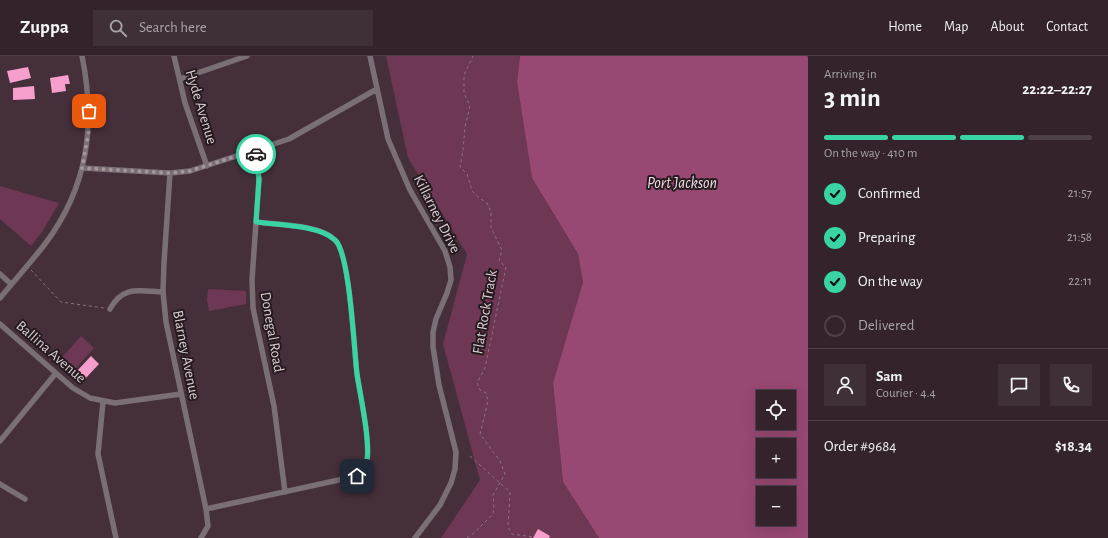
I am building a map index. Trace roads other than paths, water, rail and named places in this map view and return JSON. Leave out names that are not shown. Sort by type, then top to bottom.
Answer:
[{"type":"street","points":[[0,298],[45,244],[59,222],[72,197],[82,168],[89,130],[89,111],[88,87],[82,56]]},
{"type":"street","name":"Hyde Avenue","points":[[174,56],[185,103],[207,166]]},
{"type":"street","points":[[180,79],[247,56]]},
{"type":"street","name":"Killarney Drive","points":[[370,56],[388,139],[410,190],[445,251],[450,267],[451,280],[436,319],[433,332],[433,347],[440,385],[456,452],[455,468],[451,483],[440,505],[415,538]]},
{"type":"street","points":[[82,168],[170,173],[190,171],[289,139],[377,89]]},
{"type":"street","name":"Donegal Road","points":[[255,150],[259,179],[252,280],[253,308],[274,406],[285,492]]},
{"type":"street","name":"Blarney Avenue","points":[[170,173],[163,292],[166,322],[206,509],[208,526],[201,538]]},
{"type":"street","points":[[206,509],[357,476],[366,465],[367,443],[357,373],[350,293],[342,255],[336,240],[319,230],[256,222]]},
{"type":"street","points":[[0,274],[12,284]]},
{"type":"street","points":[[110,310],[115,300],[130,290],[163,292]]},
{"type":"street","name":"Ballina Avenue","points":[[0,324],[82,394],[103,402],[126,402],[181,394]]},
{"type":"street","points":[[0,441],[56,373]]},
{"type":"street","points":[[103,402],[98,454],[116,538]]},
{"type":"street","points":[[0,484],[25,499]]},
{"type":"water","name":"Port Jackson","points":[[520,56],[808,57],[808,538],[599,538],[563,482],[553,383],[583,282],[578,254],[532,178],[517,82]]}]
